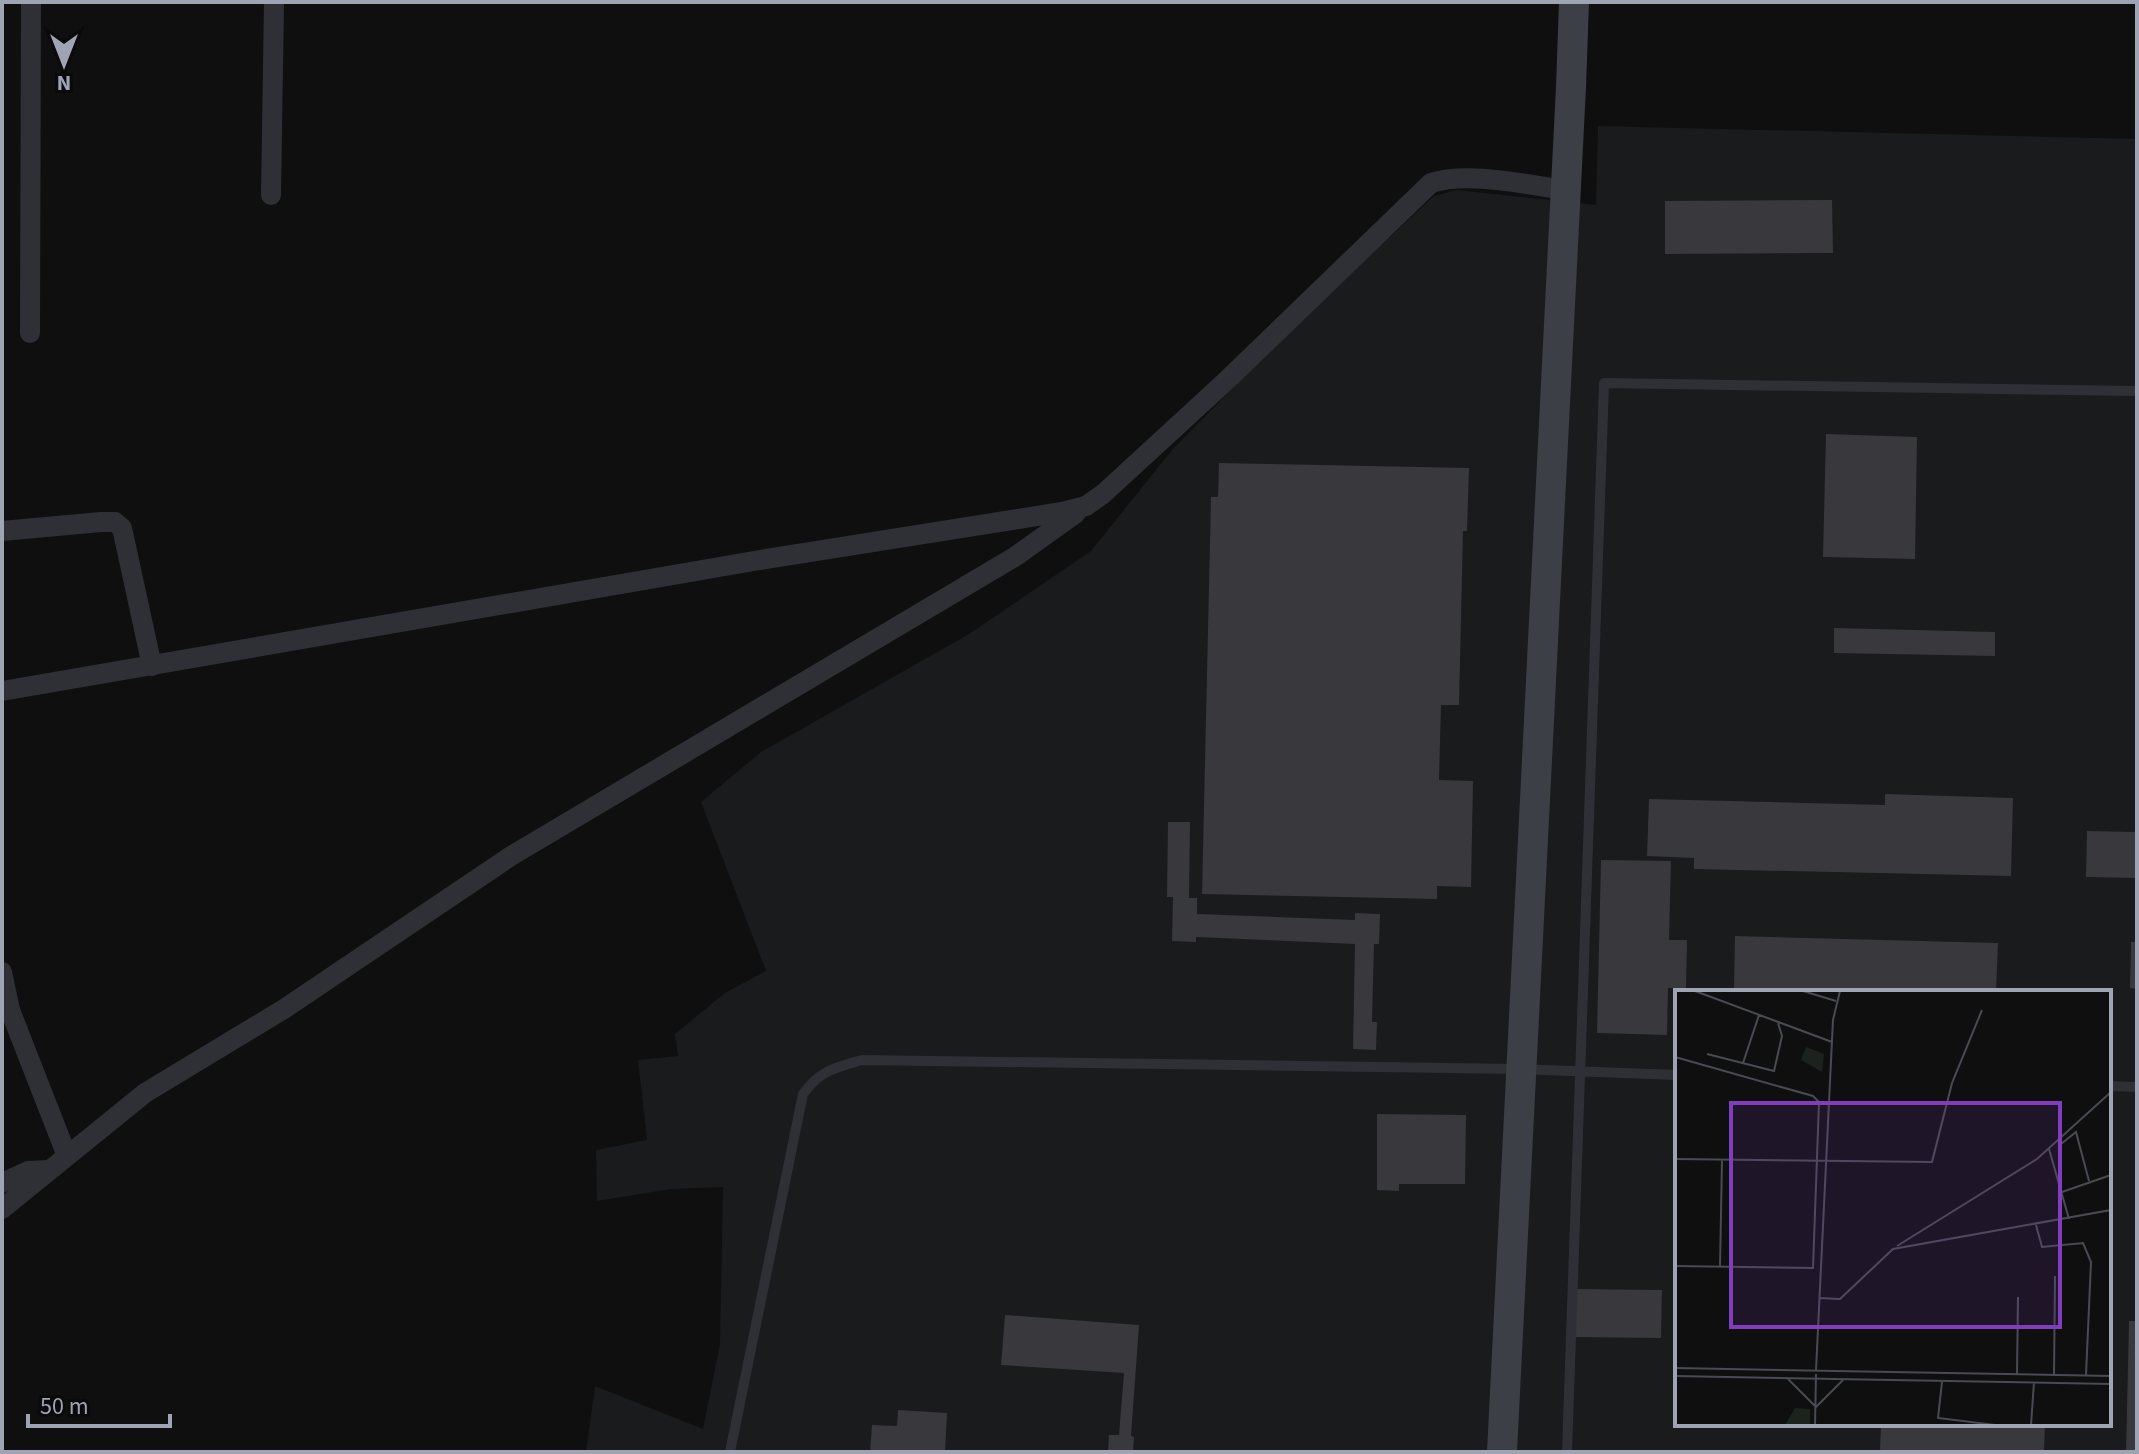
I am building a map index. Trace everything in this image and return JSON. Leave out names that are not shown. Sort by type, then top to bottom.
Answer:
[{"type":"street","points":[[30,333],[31,2]]},
{"type":"street","points":[[271,195],[274,2]]},
{"type":"street","points":[[1502,1452],[1574,2]]},
{"type":"street","points":[[2,1209],[145,1093],[284,1009],[511,856],[1016,556],[1103,494],[1226,381],[1431,183],[1446,178],[1473,178],[1566,190]]},
{"type":"street","points":[[2,691],[1086,506]]},
{"type":"street","points":[[2,531],[101,522],[115,522],[122,528],[152,666]]},
{"type":"street","points":[[2,972],[10,1010],[67,1156]]},
{"type":"street","points":[[2,1183],[28,1171],[49,1170]]},
{"type":"lane","points":[[1567,1452],[1604,383],[2137,391]]},
{"type":"lane","points":[[730,1452],[803,1094],[814,1079],[831,1069],[862,1060],[1520,1069],[1675,1075]]},
{"type":"lane","points":[[2111,1086],[2137,1087]]},
{"type":"shaded area","points":[[1598,126],[2137,139],[2137,1452],[586,1452],[595,1386],[703,1429],[720,1344],[723,1187],[671,1189],[597,1201],[596,1150],[647,1140],[638,1060],[678,1056],[675,1034],[725,993],[766,971],[701,802],[761,752],[969,634],[1091,551],[1172,450],[1291,329],[1434,196],[1457,190],[1596,205]]},
{"type":"building","points":[[1832,200],[1833,253],[1665,254],[1665,201]]},
{"type":"building","points":[[1826,434],[1917,437],[1915,559],[1823,557]]},
{"type":"building","points":[[1219,463],[1469,468],[1467,531],[1463,531],[1459,705],[1441,705],[1439,780],[1473,781],[1471,887],[1437,886],[1437,899],[1202,894],[1211,497],[1218,497]]},
{"type":"building","points":[[1834,628],[1995,632],[1995,656],[1834,653]]},
{"type":"building","points":[[1885,794],[2013,798],[2011,876],[1694,869],[1694,858],[1647,856],[1649,799],[1885,805]]},
{"type":"building","points":[[1168,822],[1190,822],[1189,898],[1197,898],[1197,914],[1355,920],[1355,913],[1380,914],[1379,944],[1374,944],[1372,1022],[1377,1022],[1376,1050],[1353,1049],[1355,944],[1196,937],[1196,942],[1172,941],[1173,897],[1167,897]]},
{"type":"building","points":[[2087,831],[2137,832],[2137,878],[2086,877]]},
{"type":"building","points":[[1601,860],[1671,861],[1669,940],[1687,940],[1686,988],[1668,988],[1667,1035],[1597,1033]]},
{"type":"building","points":[[1735,936],[1998,943],[1996,990],[1734,988]]},
{"type":"building","points":[[2131,942],[2137,942],[2137,989],[2130,988]]},
{"type":"building","points":[[1377,1114],[1466,1115],[1465,1184],[1399,1184],[1399,1191],[1377,1190]]},
{"type":"building","points":[[1573,1289],[1662,1290],[1661,1338],[1573,1337]]},
{"type":"building","points":[[1005,1315],[1139,1325],[1131,1436],[1134,1437],[1133,1452],[1108,1452],[1109,1435],[1119,1435],[1124,1373],[1001,1365]]},
{"type":"building","points":[[2129,1321],[2137,1321],[2137,1452],[2126,1452]]},
{"type":"building","points":[[898,1410],[947,1413],[945,1452],[870,1452],[872,1425],[897,1426]]},
{"type":"building","points":[[1881,1426],[2045,1426],[2044,1452],[1880,1452]]}]
